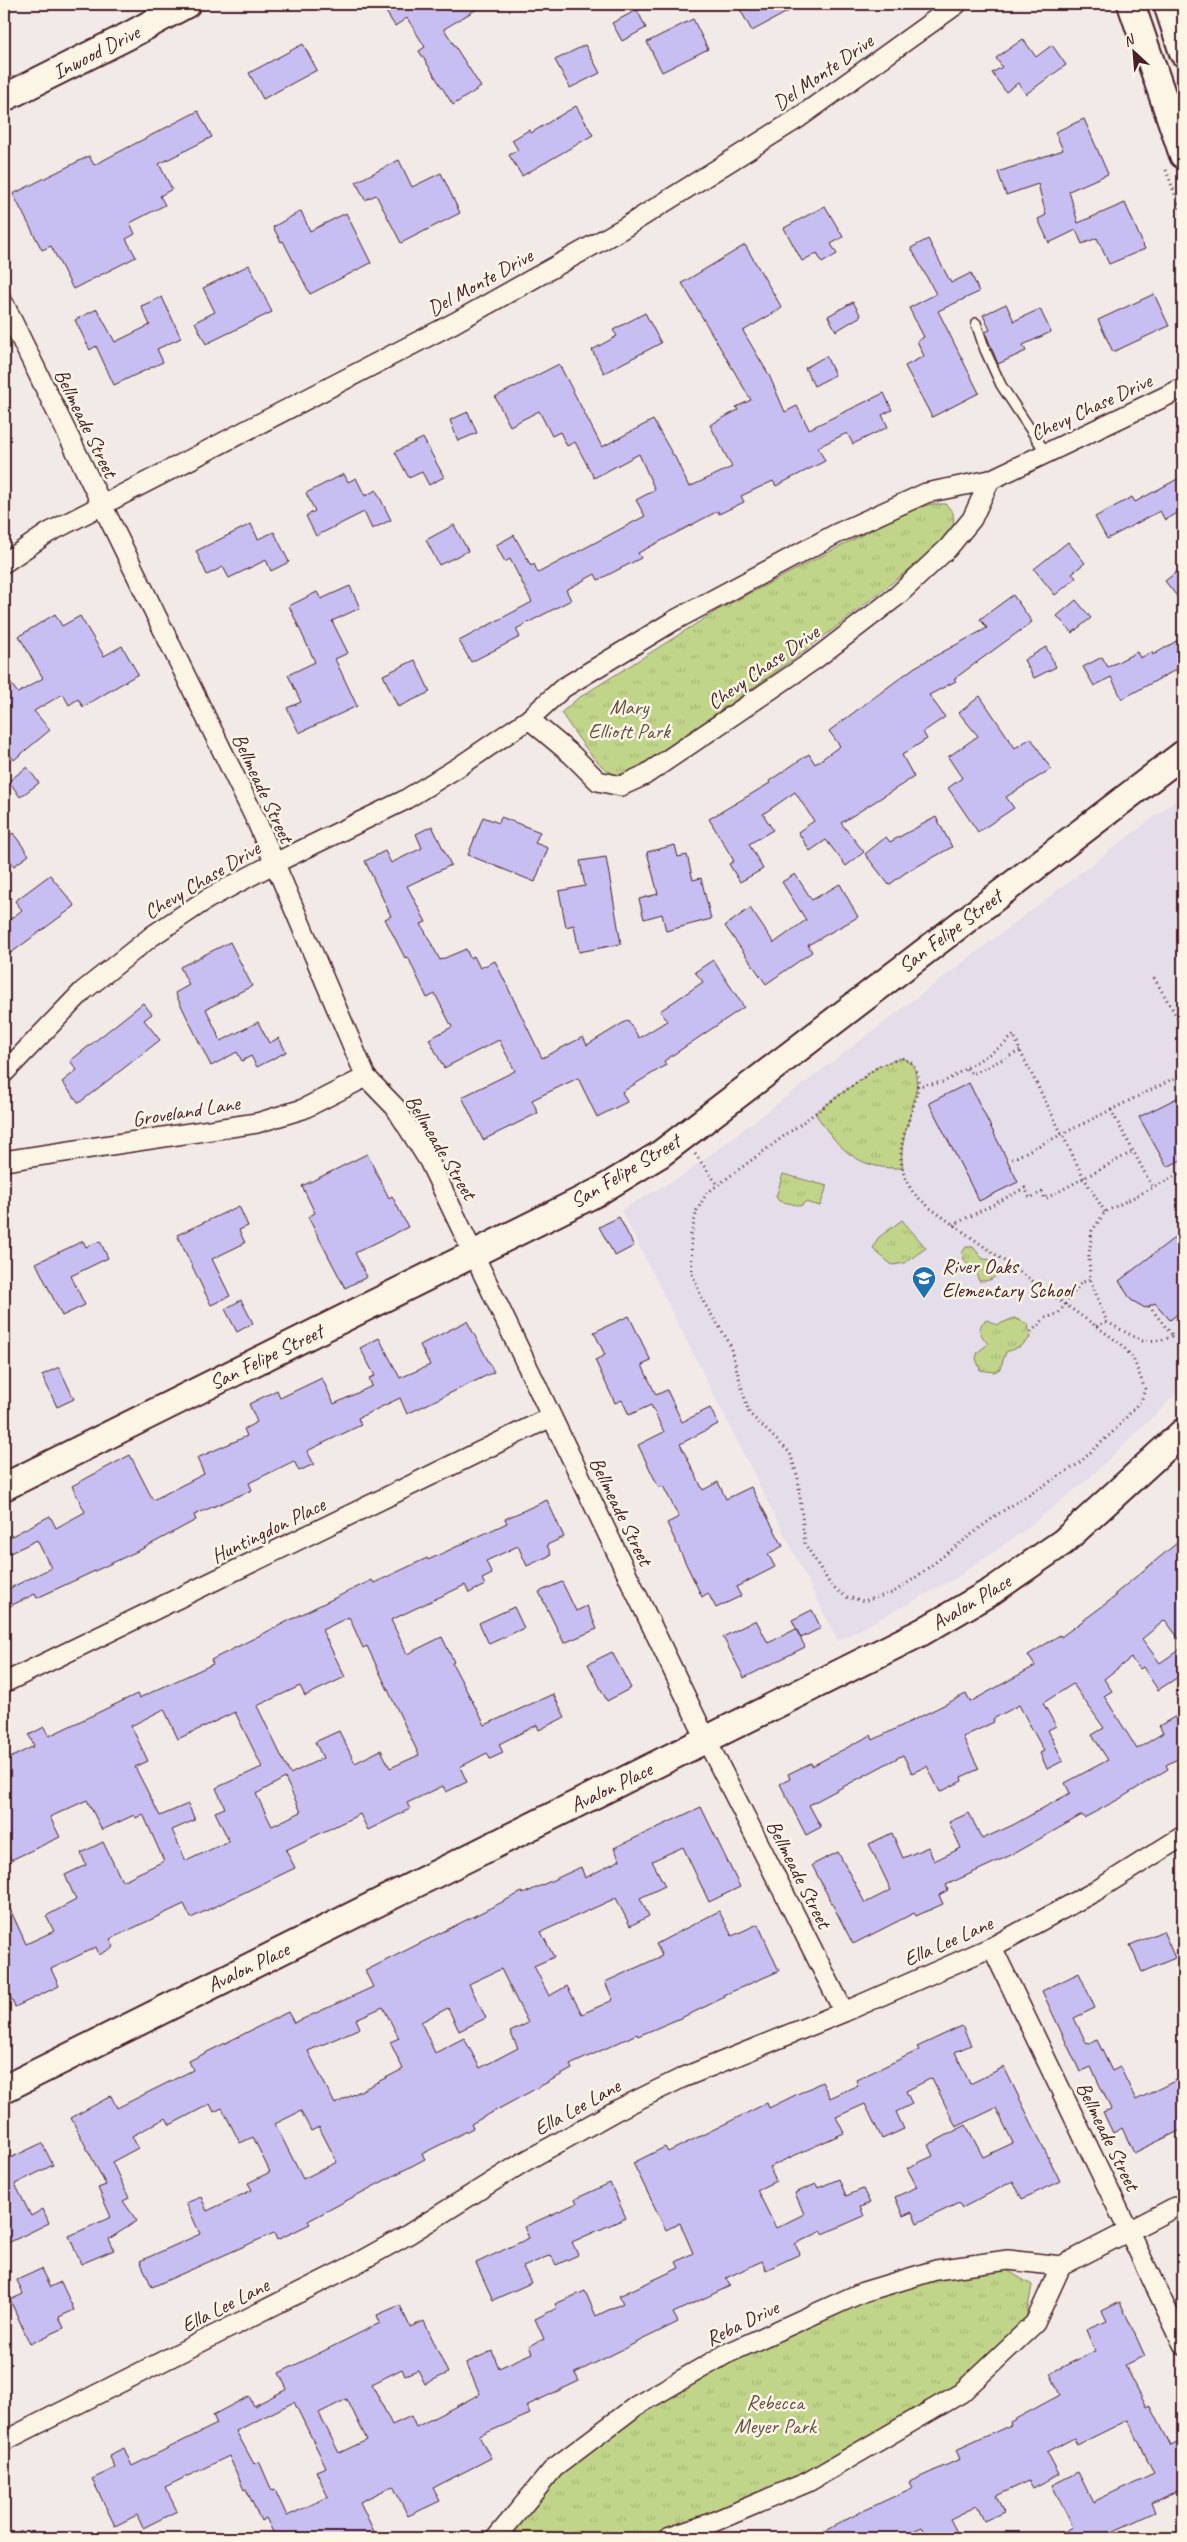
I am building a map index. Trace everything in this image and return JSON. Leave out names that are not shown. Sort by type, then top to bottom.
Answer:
[{"type":"main road","name":"Inwood Drive","points":[[4,98],[128,36],[187,4]]},
{"type":"main road","points":[[1131,4],[1180,136]]},
{"type":"main road","points":[[1169,7],[1183,53]]},
{"type":"main road","name":"San Felipe Street","points":[[4,1487],[598,1192],[659,1155],[1183,754]]},
{"type":"main road","name":"Avalon Place","points":[[4,2089],[922,1632],[992,1591],[1063,1542],[1183,1432]]},
{"type":"street","name":"Del Monte Drive","points":[[4,563],[48,533],[454,323],[622,229],[797,120],[957,4]]},
{"type":"street","name":"Bellmeade Street","points":[[4,304],[257,822],[273,864],[366,1077],[395,1108],[429,1161],[706,1739],[844,2012]]},
{"type":"street","name":"Chevy Chase Drive","points":[[4,1073],[83,991],[152,936],[207,899],[273,864],[403,801],[460,766],[529,719],[563,688],[675,620],[836,534],[926,493],[990,480],[1183,388]]},
{"type":"street","name":"Chevy Chase Drive","points":[[529,719],[572,755],[598,782],[621,786],[645,775],[814,660],[897,596],[948,548],[972,519],[990,480]]},
{"type":"street","name":"Groveland Lane","points":[[4,1161],[257,1123],[303,1109],[366,1077]]},
{"type":"street","name":"Huntingdon Place","points":[[4,1683],[551,1417]]},
{"type":"street","name":"Ella Lee Lane","points":[[4,2441],[348,2268],[409,2234],[522,2163],[617,2110],[682,2078],[844,2012],[992,1947],[1094,1892],[1183,1836]]},
{"type":"street","name":"Bellmeade Street","points":[[992,1947],[1183,2344]]},
{"type":"street","points":[[668,2538],[706,2525],[808,2482],[961,2393],[1035,2323],[1061,2266],[1183,2203]]},
{"type":"street","name":"Reba Drive","points":[[496,2538],[554,2468],[636,2406],[726,2354],[863,2292],[936,2270],[1008,2260],[1061,2266]]},
{"type":"lane","points":[[976,322],[991,364],[1001,385],[1046,453]]},
{"type":"path","points":[[1154,978],[1183,1027]]},
{"type":"path","points":[[917,1086],[944,1082],[1002,1046],[1014,1035],[1020,1051],[1084,1178],[1105,1212]]},
{"type":"path","points":[[966,1069],[972,1074],[1020,1051]]},
{"type":"path","points":[[902,1058],[912,1063],[918,1076],[917,1086],[903,1135],[901,1157],[905,1176],[911,1190],[930,1208],[953,1225],[1121,1344],[1134,1358],[1145,1389],[1142,1399],[1118,1427],[1078,1464],[998,1514],[915,1578],[892,1593],[864,1601],[847,1597],[832,1587],[805,1544],[798,1478],[790,1453],[748,1413],[729,1342],[704,1303],[692,1274],[690,1235],[697,1210],[708,1193],[879,1066],[902,1058]]},
{"type":"path","points":[[1012,1159],[1183,1074]]},
{"type":"path","points":[[1111,1110],[1153,1188]]},
{"type":"path","points":[[953,1225],[1025,1188],[1030,1198],[1042,1192],[1045,1199],[1134,1152]]},
{"type":"path","points":[[1183,1172],[1105,1212],[1092,1231],[1090,1279],[1107,1322],[1142,1341],[1162,1340],[1183,1333]]},
{"type":"path","points":[[709,1173],[718,1186]]},
{"type":"path","points":[[1031,1332],[1045,1318],[1058,1314],[1067,1305],[1081,1283],[1090,1279]]},
{"type":"path","points":[[1149,1306],[1174,1336]]},
{"type":"path","points":[[1095,1326],[1107,1322]]},
{"type":"shaded area","name":"River Oaks Elementary School","points":[[1183,795],[1183,1388],[1087,1480],[1023,1531],[956,1578],[838,1641],[621,1210],[685,1174]]},
{"type":"green space","name":"Mary Elliott Park","points":[[931,504],[946,504],[953,513],[954,527],[926,555],[846,620],[759,684],[640,766],[621,775],[611,773],[595,759],[561,713],[577,699],[718,610],[908,511]]},
{"type":"green space","points":[[902,1058],[912,1063],[916,1076],[916,1088],[903,1141],[903,1168],[887,1168],[861,1161],[851,1155],[832,1137],[815,1113],[879,1066]]},
{"type":"green space","points":[[783,1174],[827,1186],[820,1206],[805,1202],[801,1206],[779,1201],[776,1197]]},
{"type":"green space","points":[[902,1220],[926,1248],[905,1263],[892,1265],[873,1249],[878,1238]]},
{"type":"green space","points":[[966,1247],[973,1247],[983,1259],[994,1260],[1000,1271],[991,1279],[979,1281],[974,1268],[967,1264],[962,1253]]},
{"type":"green space","points":[[1014,1318],[1028,1324],[1030,1338],[1019,1347],[1006,1352],[1000,1369],[994,1372],[980,1370],[976,1358],[978,1352],[988,1344],[981,1334],[981,1325],[987,1320],[997,1325]]},
{"type":"green space","name":"Rebecca Meyer Park","points":[[1005,2269],[1032,2285],[1026,2320],[956,2386],[804,2475],[703,2517],[642,2538],[519,2538],[515,2529],[560,2474],[641,2414],[730,2361],[866,2300],[937,2279]]},
{"type":"building","points":[[381,4],[485,4],[444,29],[481,87],[453,105],[419,51],[425,47],[407,18],[395,26]]},
{"type":"building","points":[[737,4],[802,4],[752,31]]},
{"type":"building","points":[[637,10],[646,28],[622,41],[612,23]]},
{"type":"building","points":[[693,19],[708,49],[662,72],[647,42]]},
{"type":"building","points":[[1023,39],[1036,57],[1052,45],[1066,65],[1026,94],[1018,83],[1006,92],[992,73],[1002,67],[996,58]]},
{"type":"building","points":[[303,44],[317,70],[263,99],[249,73]]},
{"type":"building","points":[[585,45],[600,73],[570,88],[555,60]]},
{"type":"building","points":[[576,106],[593,135],[522,176],[509,155],[518,150],[512,140],[529,130],[531,133]]},
{"type":"building","points":[[198,111],[212,137],[159,164],[172,189],[160,196],[165,205],[130,223],[135,234],[126,239],[136,257],[73,289],[51,246],[42,250],[13,194],[89,156],[94,165]]},
{"type":"building","points":[[1084,119],[1108,174],[1069,191],[1078,223],[1125,203],[1145,249],[1109,264],[1097,238],[1082,244],[1076,230],[1049,243],[1038,219],[1046,215],[1038,184],[1006,195],[998,172],[1063,150],[1055,132]]},
{"type":"building","points":[[399,160],[412,187],[441,173],[460,213],[401,243],[376,195],[365,200],[356,182]]},
{"type":"building","points":[[825,206],[843,237],[831,244],[837,254],[822,263],[817,253],[802,261],[784,228]]},
{"type":"building","points":[[301,211],[310,231],[346,213],[371,263],[310,294],[283,241],[281,242],[273,227]]},
{"type":"building","points":[[928,239],[951,283],[971,273],[979,292],[938,311],[979,393],[932,417],[905,366],[924,356],[917,341],[924,337],[909,308],[936,294],[911,248]]},
{"type":"building","points":[[745,245],[782,308],[743,331],[769,375],[785,412],[797,406],[809,429],[884,393],[892,410],[882,415],[888,427],[853,444],[847,433],[818,447],[825,461],[776,486],[773,481],[741,496],[744,502],[719,514],[718,511],[638,553],[641,558],[598,580],[595,574],[566,590],[571,600],[516,629],[520,637],[471,662],[459,641],[532,602],[510,559],[505,562],[496,545],[514,535],[531,566],[534,564],[538,573],[645,516],[636,500],[655,490],[639,454],[594,478],[575,442],[567,446],[560,432],[552,436],[539,411],[510,426],[495,397],[559,364],[602,447],[653,420],[674,455],[689,487],[732,467],[710,425],[738,410],[736,407],[751,400],[682,283]]},
{"type":"building","points":[[249,265],[272,312],[206,344],[195,322],[215,312],[203,288]]},
{"type":"building","points":[[1154,294],[1169,326],[1113,352],[1098,320]]},
{"type":"building","points":[[162,297],[181,338],[157,349],[163,362],[114,385],[96,346],[90,350],[75,320],[97,309],[115,342],[150,325],[141,306]]},
{"type":"building","points":[[853,302],[861,316],[836,331],[828,316]]},
{"type":"building","points":[[1006,304],[1014,321],[1040,309],[1051,332],[1023,345],[1026,351],[998,364],[985,332],[990,330],[983,315]]},
{"type":"building","points":[[645,313],[661,343],[604,373],[592,350],[617,336],[613,330]]},
{"type":"building","points":[[826,356],[835,375],[814,386],[805,368]]},
{"type":"building","points":[[468,412],[477,433],[458,441],[450,420]]},
{"type":"building","points":[[423,438],[444,477],[429,485],[422,472],[409,478],[395,452]]},
{"type":"building","points":[[344,474],[348,482],[356,478],[365,496],[376,490],[391,520],[372,529],[364,512],[316,536],[306,516],[315,511],[306,493]]},
{"type":"building","points":[[1183,476],[1183,510],[1165,520],[1160,511],[1107,539],[1095,517],[1132,497],[1135,502]]},
{"type":"building","points":[[251,524],[258,539],[274,532],[289,562],[271,571],[266,560],[229,578],[223,567],[207,575],[196,551]]},
{"type":"building","points":[[454,525],[468,551],[439,565],[426,540]]},
{"type":"building","points":[[1068,542],[1085,563],[1072,573],[1076,578],[1055,595],[1034,569]]},
{"type":"building","points":[[1183,567],[1183,604],[1165,581]]},
{"type":"building","points":[[350,586],[360,608],[332,621],[348,653],[335,659],[357,706],[299,733],[287,708],[301,702],[288,675],[315,662],[289,606],[317,592],[321,599]]},
{"type":"building","points":[[1013,595],[1032,622],[954,679],[956,681],[929,695],[945,717],[923,732],[927,739],[902,755],[914,777],[841,823],[864,852],[846,866],[826,840],[810,851],[798,832],[814,821],[795,792],[763,814],[773,830],[749,844],[763,869],[740,882],[729,864],[734,861],[709,819],[770,783],[769,781],[809,754],[815,764],[840,746],[829,731],[915,667],[987,628],[980,619]]},
{"type":"building","points":[[1076,600],[1091,618],[1072,633],[1057,616]]},
{"type":"building","points":[[55,614],[62,626],[80,616],[104,656],[122,646],[138,674],[83,707],[78,699],[69,705],[63,694],[34,711],[50,730],[14,760],[4,747],[4,675],[18,693],[43,678],[19,636]]},
{"type":"building","points":[[1183,637],[1183,666],[1122,699],[1111,677],[1094,686],[1083,667],[1102,657],[1108,667],[1137,652],[1140,658],[1152,652],[1153,655]]},
{"type":"building","points":[[1046,647],[1056,667],[1034,678],[1024,660]]},
{"type":"building","points":[[415,660],[430,692],[398,707],[383,675]]},
{"type":"building","points":[[980,696],[1015,748],[1031,738],[1051,769],[1006,797],[1014,808],[978,832],[948,788],[962,778],[948,757],[978,736],[959,713]]},
{"type":"building","points":[[27,767],[39,783],[20,797],[9,781]]},
{"type":"building","points":[[483,817],[499,823],[501,817],[540,832],[535,843],[548,848],[535,882],[468,855]]},
{"type":"building","points":[[936,817],[952,847],[905,873],[889,885],[865,854],[886,837],[890,842]]},
{"type":"building","points":[[432,826],[451,865],[407,886],[426,922],[421,924],[440,960],[466,949],[470,958],[474,956],[480,968],[495,961],[542,1058],[583,1037],[587,1045],[628,1020],[639,1038],[667,1021],[660,1011],[703,982],[695,972],[713,960],[744,1007],[664,1061],[666,1065],[622,1092],[627,1102],[597,1117],[578,1078],[532,1100],[538,1113],[483,1140],[462,1097],[515,1071],[499,1040],[444,1068],[429,1039],[452,1027],[435,994],[427,998],[408,957],[405,958],[385,919],[391,916],[365,861],[385,851],[391,863],[422,848],[416,834]]},
{"type":"building","points":[[13,833],[29,855],[14,866],[4,851],[4,840]]},
{"type":"building","points":[[675,845],[678,857],[687,855],[693,880],[701,878],[711,919],[666,931],[662,914],[644,919],[639,899],[658,894],[647,852]]},
{"type":"building","points":[[606,857],[621,944],[579,952],[574,925],[566,927],[559,891],[585,886],[580,861]]},
{"type":"building","points":[[795,874],[812,900],[840,884],[858,917],[808,945],[812,952],[766,984],[725,926],[750,908],[774,943],[806,920],[782,882]]},
{"type":"building","points":[[50,875],[75,906],[4,958],[4,924],[22,910],[15,901]]},
{"type":"building","points":[[230,942],[252,986],[206,1009],[221,1041],[258,1022],[269,1043],[279,1038],[286,1052],[257,1067],[251,1056],[242,1061],[237,1052],[211,1066],[175,993],[189,985],[180,967]]},
{"type":"building","points":[[143,1003],[152,1014],[144,1020],[160,1040],[79,1103],[62,1082],[77,1070],[70,1061]]},
{"type":"building","points":[[969,1083],[1018,1182],[979,1201],[929,1103]]},
{"type":"building","points":[[1183,1095],[1183,1159],[1167,1167],[1139,1117]]},
{"type":"building","points":[[367,1154],[389,1198],[392,1196],[408,1227],[355,1253],[367,1277],[345,1288],[308,1217],[315,1213],[302,1186]]},
{"type":"building","points":[[239,1206],[248,1226],[239,1230],[245,1243],[212,1259],[230,1296],[211,1305],[177,1235]]},
{"type":"building","points":[[619,1217],[634,1246],[615,1256],[599,1227]]},
{"type":"building","points":[[1183,1231],[1183,1310],[1170,1320],[1155,1303],[1145,1308],[1131,1300],[1119,1281]]},
{"type":"building","points":[[83,1241],[86,1247],[100,1241],[108,1258],[71,1276],[85,1305],[62,1316],[36,1263]]},
{"type":"building","points":[[241,1300],[253,1323],[237,1332],[225,1309]]},
{"type":"building","points":[[629,1316],[651,1361],[642,1365],[656,1395],[667,1390],[682,1422],[710,1408],[718,1424],[680,1444],[703,1490],[718,1482],[726,1499],[751,1487],[783,1546],[768,1554],[775,1567],[736,1587],[741,1596],[716,1608],[708,1593],[702,1597],[687,1566],[667,1523],[679,1517],[663,1486],[659,1488],[638,1445],[664,1432],[651,1405],[629,1415],[622,1400],[615,1403],[595,1360],[605,1355],[594,1332]]},
{"type":"building","points":[[467,1321],[494,1372],[407,1414],[400,1398],[358,1418],[361,1425],[307,1451],[314,1464],[299,1471],[294,1461],[249,1483],[252,1490],[194,1515],[196,1520],[142,1549],[37,1598],[35,1594],[4,1609],[4,1591],[51,1568],[37,1540],[4,1556],[4,1540],[50,1516],[56,1528],[85,1512],[72,1486],[130,1455],[153,1500],[204,1474],[197,1458],[247,1436],[244,1429],[257,1422],[249,1404],[277,1390],[280,1398],[322,1378],[334,1404],[372,1386],[369,1378],[375,1376],[360,1348],[379,1338],[400,1378],[430,1365],[420,1345]]},
{"type":"building","points":[[59,1367],[74,1399],[57,1407],[42,1375]]},
{"type":"building","points":[[547,1500],[564,1537],[547,1545],[551,1555],[527,1566],[518,1546],[486,1561],[492,1574],[482,1579],[485,1585],[469,1593],[465,1585],[391,1620],[407,1654],[442,1637],[454,1662],[452,1663],[485,1725],[553,1694],[565,1717],[539,1730],[537,1725],[499,1744],[503,1753],[490,1759],[487,1753],[460,1767],[467,1782],[446,1792],[443,1786],[407,1803],[410,1809],[368,1830],[360,1814],[286,1850],[295,1868],[191,1918],[184,1904],[110,1939],[114,1947],[99,1955],[96,1947],[51,1969],[59,1986],[15,2007],[4,1983],[4,1896],[26,1944],[54,1931],[46,1916],[76,1900],[65,1875],[86,1865],[81,1853],[103,1842],[122,1881],[164,1861],[143,1814],[136,1818],[134,1815],[102,1830],[87,1800],[50,1817],[60,1837],[11,1860],[4,1844],[4,1761],[34,1746],[29,1735],[44,1727],[49,1736],[137,1694],[139,1698],[213,1664],[211,1660],[372,1580],[374,1583],[507,1523],[505,1519]],"holes":[[[349,1617],[363,1648],[367,1646],[419,1755],[390,1768],[381,1750],[355,1763],[339,1731],[315,1742],[323,1758],[290,1774],[257,1706],[300,1686],[305,1696],[345,1677],[322,1630]],[[164,1709],[178,1739],[235,1712],[262,1767],[216,1788],[225,1808],[215,1812],[229,1841],[186,1861],[172,1830],[195,1820],[188,1804],[160,1816],[135,1767],[148,1761],[131,1726]],[[285,1778],[301,1812],[272,1826],[256,1794]]]},
{"type":"building","points":[[1183,1538],[1183,1644],[1165,1620],[1142,1639],[1160,1663],[1183,1647],[1183,1674],[1158,1690],[1143,1667],[1140,1669],[1131,1658],[1104,1679],[1112,1691],[1104,1696],[1137,1749],[1163,1733],[1159,1726],[1183,1712],[1183,1756],[1166,1765],[1168,1769],[1121,1798],[1084,1818],[1082,1815],[1011,1855],[946,1885],[948,1890],[939,1895],[943,1904],[916,1916],[914,1913],[853,1944],[812,1865],[838,1852],[865,1903],[891,1890],[869,1844],[892,1833],[903,1858],[928,1847],[934,1861],[961,1848],[949,1822],[969,1813],[982,1839],[1013,1825],[1070,1793],[1065,1783],[1108,1760],[1092,1735],[1104,1728],[1073,1684],[1043,1703],[1056,1726],[1048,1730],[1063,1761],[1047,1769],[1040,1753],[1044,1751],[1019,1705],[993,1719],[994,1722],[963,1737],[979,1769],[961,1777],[962,1781],[940,1792],[927,1766],[912,1773],[903,1755],[809,1805],[821,1827],[806,1835],[780,1784],[790,1779],[788,1774],[811,1763],[812,1766],[871,1735],[873,1740],[966,1694],[970,1702],[1035,1666],[1028,1655],[1060,1635],[1061,1637],[1116,1596],[1115,1594]]},
{"type":"building","points":[[562,1582],[576,1611],[587,1606],[597,1629],[564,1643],[539,1592]]},
{"type":"building","points":[[514,1607],[524,1628],[489,1644],[479,1623]]},
{"type":"building","points":[[812,1610],[821,1628],[801,1638],[792,1620]]},
{"type":"building","points":[[756,1620],[768,1643],[796,1629],[805,1647],[744,1678],[723,1637]]},
{"type":"building","points":[[612,1652],[631,1688],[607,1701],[588,1664]]},
{"type":"building","points":[[701,1807],[740,1887],[709,1902],[683,1847],[652,1861],[665,1886],[640,1898],[649,1916],[630,1926],[616,1898],[541,1932],[554,1957],[534,1966],[549,1996],[567,1986],[582,2014],[613,2000],[605,1982],[662,1956],[656,1944],[719,1911],[732,1936],[758,1924],[779,1971],[724,1995],[725,1997],[690,2014],[638,2036],[637,2034],[570,2065],[572,2069],[471,2124],[473,2128],[422,2154],[425,2159],[308,2221],[310,2224],[277,2240],[274,2233],[152,2287],[140,2261],[200,2234],[186,2203],[201,2197],[207,2211],[252,2190],[248,2183],[270,2172],[253,2137],[240,2143],[222,2108],[214,2112],[210,2104],[170,2125],[166,2118],[132,2136],[138,2148],[112,2162],[129,2198],[123,2201],[137,2221],[109,2239],[114,2250],[81,2264],[69,2236],[111,2217],[98,2188],[106,2185],[71,2118],[111,2096],[117,2108],[193,2070],[189,2061],[288,2012],[294,2023],[373,1987],[365,1971],[522,1892],[523,1894],[581,1867],[585,1878],[620,1860],[614,1848]],"holes":[[[501,1969],[528,2023],[510,2032],[518,2048],[480,2068],[464,2038],[435,2053],[421,2022],[448,2008],[459,2031],[486,2018],[469,1984]],[[383,2007],[399,2038],[390,2042],[403,2069],[335,2104],[308,2051],[360,2028],[356,2019]],[[301,2111],[311,2131],[319,2127],[337,2162],[303,2179],[275,2124]]]},
{"type":"building","points":[[1163,1931],[1175,1958],[1142,1972],[1130,1945]]},
{"type":"building","points":[[1079,1973],[1095,2008],[1074,2018],[1087,2044],[1097,2040],[1112,2071],[1120,2067],[1136,2100],[1183,2077],[1183,2129],[1134,2153],[1122,2128],[1113,2133],[1103,2112],[1111,2109],[1091,2067],[1080,2072],[1042,1991]]},
{"type":"building","points":[[962,2026],[971,2045],[955,2052],[970,2084],[1004,2067],[1060,2181],[1022,2199],[1013,2181],[962,2208],[959,2203],[917,2223],[912,2212],[903,2216],[895,2197],[917,2187],[907,2168],[933,2156],[928,2145],[966,2125],[983,2157],[1013,2143],[996,2108],[956,2127],[932,2078],[906,2091],[912,2104],[896,2112],[904,2129],[882,2139],[865,2104],[836,2117],[844,2133],[769,2167],[776,2181],[757,2190],[776,2228],[804,2214],[795,2193],[816,2184],[818,2188],[839,2179],[846,2196],[863,2189],[870,2203],[860,2207],[864,2216],[823,2234],[822,2231],[795,2244],[800,2254],[766,2270],[762,2261],[726,2278],[730,2286],[673,2313],[678,2322],[575,2373],[579,2381],[526,2406],[530,2414],[479,2436],[491,2458],[433,2488],[440,2501],[408,2516],[393,2486],[360,2502],[377,2538],[276,2538],[266,2518],[261,2521],[246,2489],[244,2490],[229,2456],[165,2487],[177,2511],[143,2528],[137,2515],[115,2526],[92,2479],[115,2468],[109,2455],[124,2448],[132,2466],[217,2424],[213,2415],[249,2396],[254,2406],[287,2389],[279,2373],[380,2323],[377,2315],[400,2305],[410,2327],[424,2321],[448,2373],[425,2384],[418,2370],[405,2375],[402,2369],[372,2384],[392,2425],[411,2416],[416,2427],[480,2394],[466,2363],[492,2351],[499,2368],[532,2353],[529,2346],[544,2339],[535,2319],[557,2308],[555,2304],[585,2291],[596,2316],[623,2303],[619,2296],[679,2268],[676,2262],[693,2253],[680,2223],[666,2230],[633,2163],[665,2147],[668,2152],[767,2103],[769,2108],[822,2082],[830,2098],[858,2085],[856,2080],[919,2050],[917,2047]],"holes":[[[347,2399],[367,2440],[339,2453],[319,2413]],[[294,2402],[326,2467],[316,2471],[328,2497],[287,2516],[275,2490],[272,2491],[259,2461],[254,2464],[236,2431]]]},
{"type":"building","points":[[42,2143],[53,2165],[15,2184],[31,2216],[43,2209],[49,2223],[4,2245],[4,2161]]},
{"type":"building","points":[[610,2183],[626,2218],[572,2242],[578,2255],[556,2265],[551,2255],[523,2267],[531,2283],[493,2300],[476,2263],[529,2238],[524,2227],[577,2203],[575,2199]]},
{"type":"building","points":[[41,2269],[50,2287],[61,2282],[74,2310],[59,2317],[64,2328],[30,2344],[10,2300],[23,2294],[17,2280]]},
{"type":"building","points":[[1120,2302],[1145,2356],[1125,2365],[1147,2407],[1150,2405],[1171,2446],[1183,2440],[1183,2488],[1151,2503],[1155,2512],[1099,2538],[1051,2538],[1073,2527],[1052,2485],[1078,2472],[1093,2502],[1154,2473],[1128,2420],[1077,2445],[1074,2438],[1047,2452],[1059,2474],[1033,2488],[1029,2481],[996,2496],[1004,2512],[984,2521],[977,2506],[950,2519],[960,2538],[928,2538],[922,2527],[898,2538],[811,2538],[912,2488],[909,2482],[960,2459],[956,2450],[1011,2425],[1010,2422],[1060,2395],[1050,2373],[1095,2351],[1086,2330],[1107,2321],[1102,2311]]},
{"type":"place","name":"River Oaks Elementary School","points":[[924,1299]]}]
